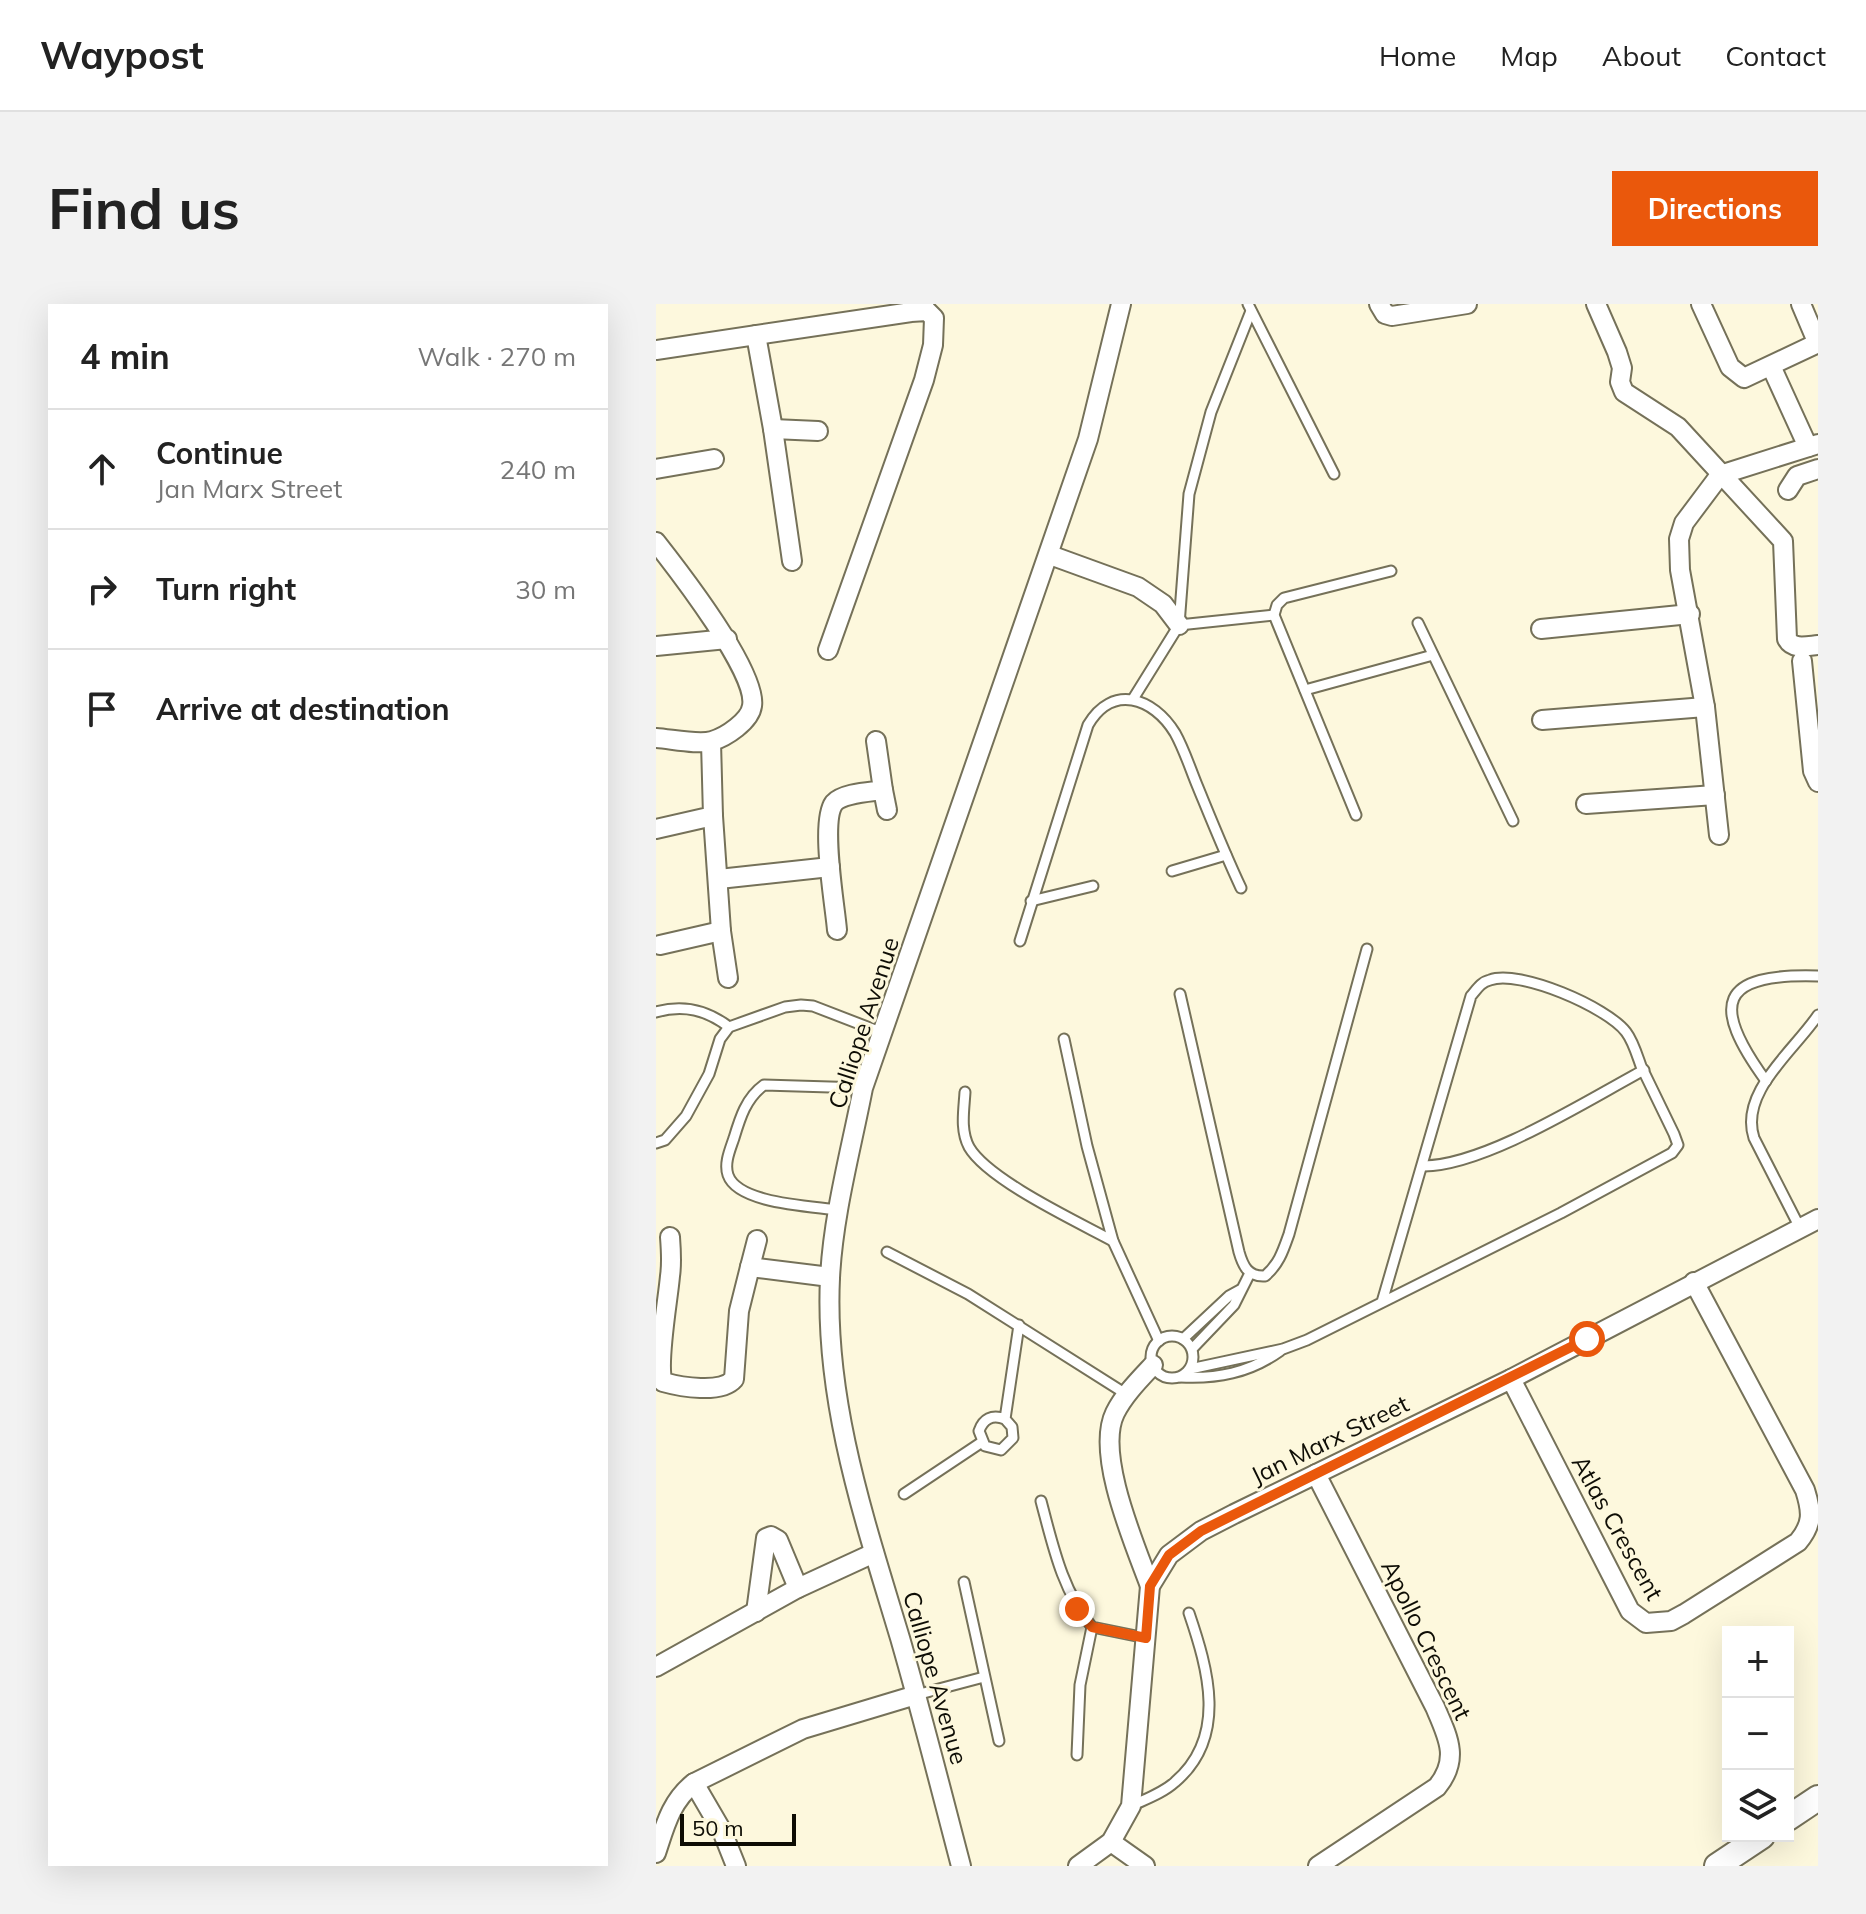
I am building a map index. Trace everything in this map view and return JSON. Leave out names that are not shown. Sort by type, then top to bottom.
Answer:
[{"type":"street","name":"Calliope Avenue","points":[[961,1866],[916,1695],[874,1553],[835,1396],[830,1277],[839,1210],[863,1088],[1050,555],[1088,439],[1121,304]]},
{"type":"street","points":[[1379,304],[1385,314],[1392,316],[1467,304]]},
{"type":"street","points":[[1596,304],[1617,352],[1624,392],[1678,427],[1783,541],[1787,639],[1795,646],[1818,645]]},
{"type":"street","points":[[1701,304],[1730,367],[1736,375],[1744,378],[1818,344],[1801,304]]},
{"type":"street","points":[[656,350],[919,311],[927,311],[934,318],[933,345],[924,380],[828,650]]},
{"type":"street","points":[[756,335],[792,561]]},
{"type":"street","points":[[1719,835],[1705,707],[1680,570],[1679,539],[1684,523],[1720,475],[1813,445],[1771,366]]},
{"type":"street","points":[[773,429],[818,431]]},
{"type":"street","points":[[656,469],[714,459]]},
{"type":"street","points":[[1788,490],[1797,476],[1818,469]]},
{"type":"street","points":[[656,542],[727,639],[750,685],[753,703],[750,715],[741,724],[711,742],[656,738]]},
{"type":"street","points":[[1050,555],[1138,587],[1163,604],[1179,625]]},
{"type":"street","points":[[1541,629],[1690,614]]},
{"type":"street","points":[[656,646],[727,639]]},
{"type":"street","points":[[1802,661],[1813,771],[1818,782]]},
{"type":"street","points":[[1542,720],[1705,707]]},
{"type":"street","points":[[876,741],[887,810]]},
{"type":"street","points":[[711,742],[721,931],[728,978]]},
{"type":"street","points":[[837,930],[830,867],[832,807],[840,798],[883,790]]},
{"type":"street","points":[[1586,804],[1715,795]]},
{"type":"street","points":[[656,829],[713,816]]},
{"type":"street","points":[[719,879],[830,867]]},
{"type":"street","points":[[660,945],[721,931]]},
{"type":"street","name":"Jan Marx Street","points":[[1078,1866],[1111,1842],[1131,1806],[1150,1586],[1169,1555],[1201,1531],[1511,1379],[1818,1219]]},
{"type":"street","points":[[670,1237],[671,1272],[657,1375],[663,1382],[707,1387],[722,1387],[731,1383],[735,1370],[739,1311],[757,1240]]},
{"type":"street","points":[[750,1267],[830,1277]]},
{"type":"street","name":"Atlas Crescent","points":[[1511,1379],[1630,1611],[1646,1623],[1671,1621],[1798,1542],[1809,1530],[1811,1518],[1805,1490],[1694,1282]]},
{"type":"street","points":[[1150,1586],[1123,1511],[1108,1438],[1114,1415],[1126,1394],[1153,1365]]},
{"type":"street","name":"Apollo Crescent","points":[[1316,1474],[1435,1707],[1448,1740],[1451,1762],[1447,1775],[1437,1787],[1318,1866]]},
{"type":"street","points":[[756,1612],[766,1538],[775,1537],[778,1540],[798,1588]]},
{"type":"street","points":[[656,1667],[798,1588],[874,1553]]},
{"type":"street","points":[[656,1853],[671,1808],[681,1793],[694,1783],[803,1729],[916,1695]]},
{"type":"street","points":[[694,1783],[722,1831],[736,1866]]},
{"type":"street","points":[[1794,1814],[1818,1798]]},
{"type":"street","points":[[1111,1842],[1145,1866]]},
{"type":"street","points":[[1717,1866],[1753,1842]]},
{"type":"lane","points":[[1249,307],[1334,474]]},
{"type":"lane","points":[[1133,699],[1179,625],[1192,481],[1211,412],[1249,307]]},
{"type":"lane","points":[[1356,815],[1274,615],[1277,605],[1284,598],[1391,571]]},
{"type":"lane","points":[[1179,625],[1274,615]]},
{"type":"lane","points":[[1418,623],[1513,821]]},
{"type":"lane","points":[[1305,690],[1433,655]]},
{"type":"lane","points":[[1020,941],[1088,725],[1108,702],[1133,699],[1154,710],[1176,734],[1241,888]]},
{"type":"lane","points":[[1172,871],[1226,855]]},
{"type":"lane","points":[[1031,901],[1093,886]]},
{"type":"lane","points":[[1180,994],[1233,1233],[1243,1266],[1250,1273],[1265,1276],[1274,1269],[1285,1245],[1367,949]]},
{"type":"lane","points":[[1766,1081],[1752,1062],[1733,1021],[1730,1008],[1733,998],[1739,989],[1757,979],[1818,976]]},
{"type":"lane","points":[[1190,1369],[1192,1349],[1183,1339],[1171,1336],[1159,1341],[1152,1352],[1153,1365],[1167,1377],[1216,1377],[1243,1371],[1283,1349],[1382,1302],[1561,1213],[1677,1149],[1677,1141],[1626,1033],[1607,1014],[1584,1001],[1508,978],[1492,978],[1471,996],[1382,1302]]},
{"type":"lane","points":[[656,1143],[665,1140],[686,1116],[709,1074],[720,1039],[729,1027],[785,1007],[801,1005],[813,1006],[883,1033]]},
{"type":"lane","points":[[656,1012],[695,1009],[713,1014],[729,1027]]},
{"type":"lane","points":[[1800,1228],[1763,1159],[1749,1124],[1755,1099],[1766,1081],[1818,1015]]},
{"type":"lane","points":[[1064,1039],[1087,1146],[1113,1241],[1159,1341]]},
{"type":"lane","points":[[1424,1166],[1452,1163],[1485,1151],[1644,1070]]},
{"type":"lane","points":[[839,1210],[750,1195],[732,1183],[726,1167],[742,1111],[755,1091],[764,1085],[863,1088]]},
{"type":"lane","points":[[965,1092],[964,1133],[970,1148],[1019,1190],[1113,1241]]},
{"type":"lane","points":[[887,1252],[968,1294],[1126,1394]]},
{"type":"lane","points":[[1192,1349],[1234,1305],[1250,1273]]},
{"type":"lane","points":[[1183,1339],[1229,1296],[1240,1290]]},
{"type":"lane","points":[[1005,1419],[1019,1325]]},
{"type":"lane","points":[[1179,1377],[1190,1369],[1283,1349]]},
{"type":"lane","points":[[994,1416],[1005,1419],[1013,1433],[1006,1447],[995,1450],[985,1446],[979,1431],[984,1421],[994,1416]]},
{"type":"lane","points":[[904,1494],[982,1442]]},
{"type":"lane","points":[[1041,1501],[1066,1588],[1077,1609],[1092,1627],[1146,1638]]},
{"type":"lane","points":[[964,1582],[999,1741]]},
{"type":"lane","points":[[1131,1806],[1172,1784],[1185,1772],[1201,1747],[1208,1723],[1208,1677],[1189,1613]]},
{"type":"lane","points":[[1077,1755],[1080,1685],[1092,1627]]},
{"type":"lane","points":[[916,1695],[984,1677]]},
{"type":"route","points":[[1077,1609],[1092,1627],[1119,1635],[1146,1638],[1150,1586],[1169,1555],[1201,1531],[1587,1339]]}]
